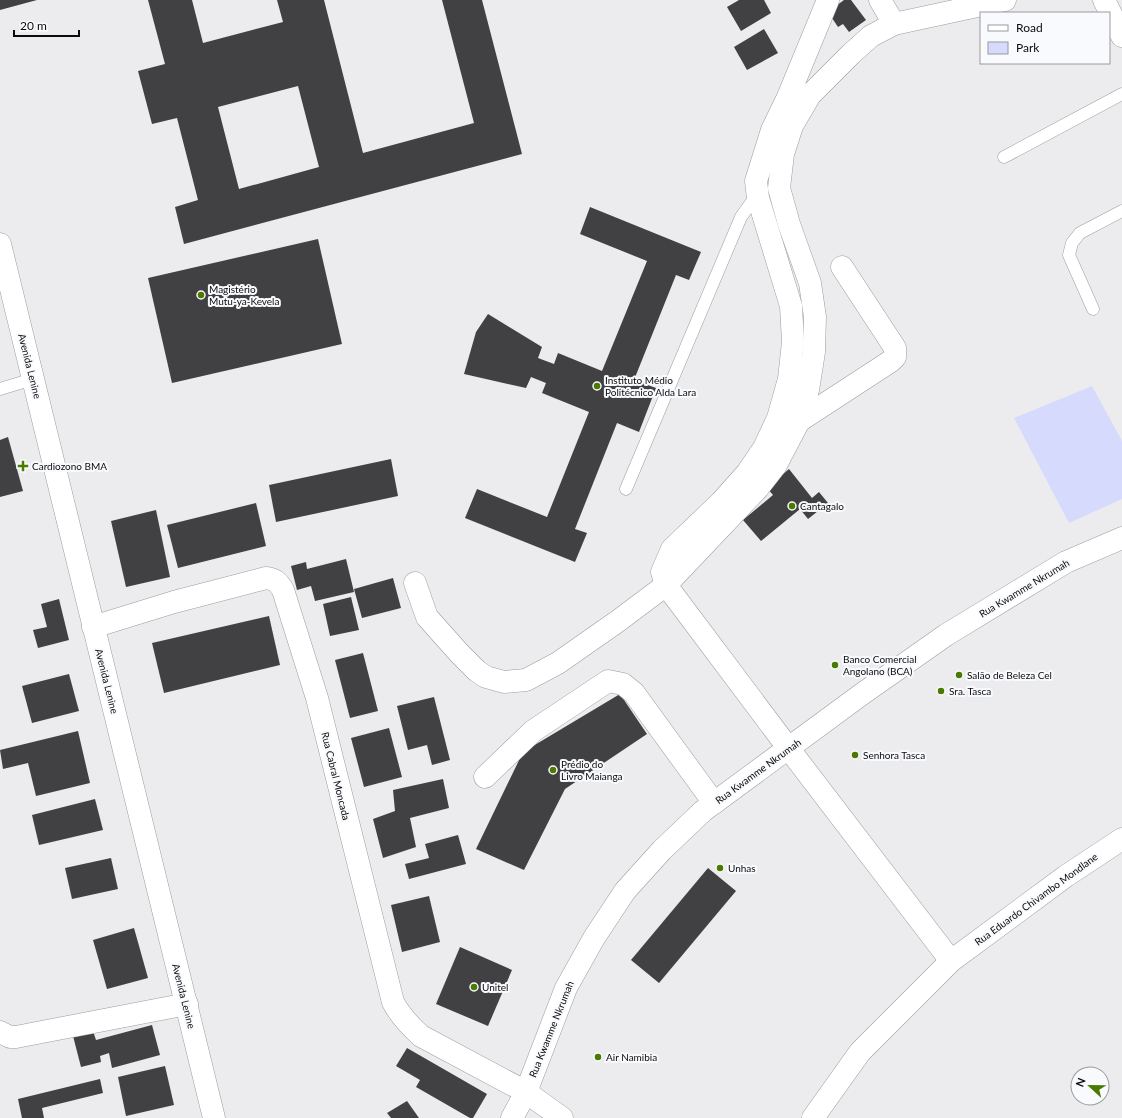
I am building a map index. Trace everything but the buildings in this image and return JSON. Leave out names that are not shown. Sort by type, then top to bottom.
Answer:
[{"type":"street","points":[[828,0],[788,97],[772,130],[756,181],[758,193],[791,306],[793,342],[789,379],[778,418],[764,448],[747,473],[715,508],[672,550],[662,572],[666,585],[788,749],[951,961]]},
{"type":"street","points":[[880,0],[894,24]]},
{"type":"street","points":[[415,583],[427,617],[458,653],[477,671],[486,677],[504,682],[526,680],[558,663],[666,585],[758,488],[776,465],[799,421],[808,390],[814,352],[815,317],[810,283],[789,224],[779,188],[783,154],[792,126],[810,95],[871,36],[894,24],[1005,0]]},
{"type":"street","points":[[1104,0],[1122,36]]},
{"type":"street","points":[[758,193],[779,188]]},
{"type":"street","name":"Avenida Lenine","points":[[1,251],[214,1118]]},
{"type":"street","points":[[799,421],[895,357],[895,348],[842,267]]},
{"type":"street","points":[[786,388],[808,390]]},
{"type":"street","name":"Rua Kwamme Nkrumah","points":[[512,1118],[526,1092],[566,988],[594,938],[625,890],[662,850],[703,811],[862,694],[946,635],[1066,562],[1122,538]]},
{"type":"street","name":"Rua Cabral Moncada","points":[[93,628],[174,602],[266,578],[273,578],[278,582],[283,590],[317,698],[393,1002],[398,1013],[421,1036],[526,1092]]},
{"type":"street","points":[[485,777],[533,731],[608,681],[623,684],[634,693],[714,803]]},
{"type":"street","name":"Rua Eduardo Chivambo Mondlane","points":[[813,1118],[860,1052],[951,961],[1066,876],[1122,839]]},
{"type":"street","points":[[0,1032],[10,1037],[16,1037],[187,1004]]},
{"type":"street","points":[[526,1092],[562,1118]]},
{"type":"lane","points":[[1004,157],[1122,94]]},
{"type":"lane","points":[[626,489],[741,217],[758,193]]},
{"type":"lane","points":[[1093,309],[1069,256],[1072,243],[1080,233],[1122,211]]},
{"type":"lane","points":[[0,390],[32,379]]},
{"type":"green space","points":[[1092,386],[1122,441],[1122,499],[1069,523],[1014,418]]},
{"type":"place","name":"Magistério Mutu-ya-Kevela","points":[[201,295]]},
{"type":"place","name":"Instituto Médio Politécnico Alda Lara","points":[[597,386]]},
{"type":"place","name":"Cardiozono BMA","points":[[23,466]]},
{"type":"place","name":"Cantagalo","points":[[792,506]]},
{"type":"place","name":"Banco Comercial Angolano (BCA)","points":[[835,665]]},
{"type":"place","name":"Salão de Beleza Cel","points":[[959,675]]},
{"type":"place","name":"Sra. Tasca","points":[[941,691]]},
{"type":"place","name":"Senhora Tasca","points":[[855,755]]},
{"type":"place","name":"Prédio do Livro Maianga","points":[[553,770]]},
{"type":"place","name":"Unhas","points":[[720,868]]},
{"type":"place","name":"Unitel","points":[[474,987]]},
{"type":"place","name":"Air Namibia","points":[[598,1057]]}]
